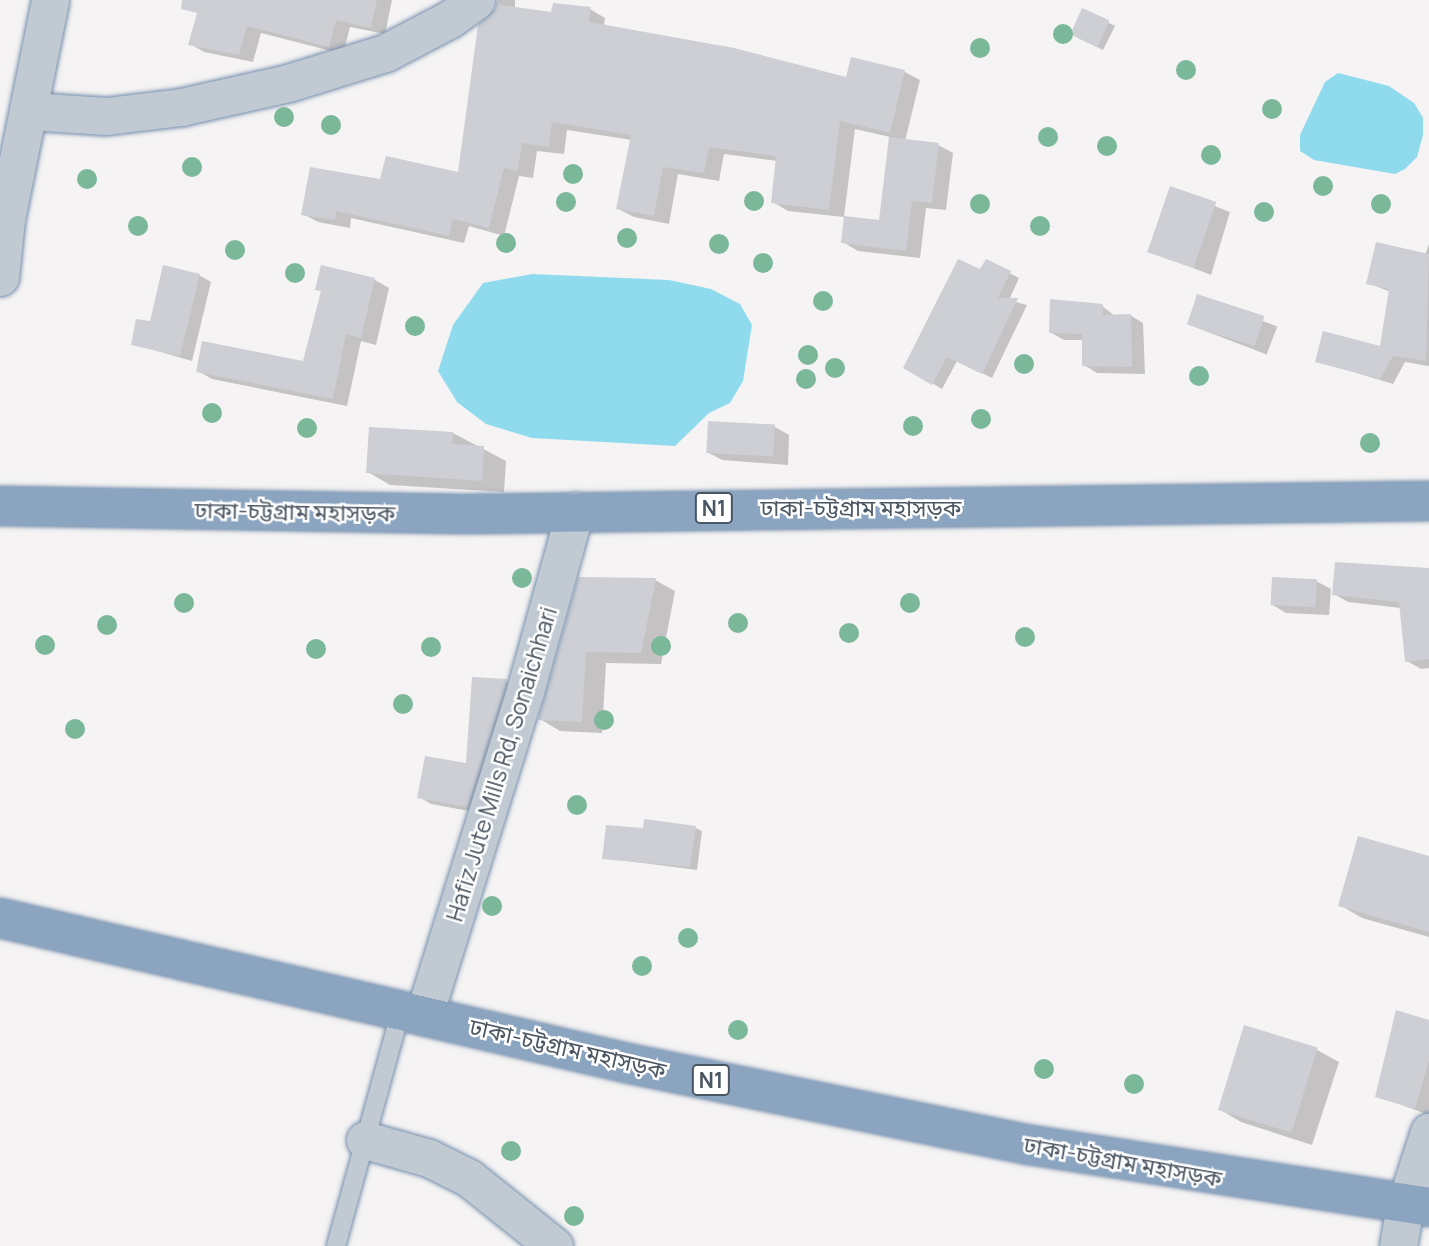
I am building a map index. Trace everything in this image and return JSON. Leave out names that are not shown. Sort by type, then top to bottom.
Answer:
[{"type":"highway","name":"ঢাকা-চট্টগ্রাম মহাসড়ক","points":[[0,506],[464,514],[1429,501]]},
{"type":"highway","name":"ঢাকা-চট্টগ্রাম মহাসড়ক","points":[[0,918],[631,1064],[1030,1145],[1417,1207]]},
{"type":"street","points":[[0,277],[50,0]]},
{"type":"street","points":[[28,111],[106,116],[181,107],[288,83],[385,53],[450,19],[476,0]]},
{"type":"street","name":"Hafiz Jute Mills Rd, Sonaichhari","points":[[412,1013],[525,691],[576,511]]},
{"type":"street","points":[[1398,1246],[1417,1207],[1429,1132]]},
{"type":"street","points":[[365,1140],[429,1158],[469,1178],[554,1246]]},
{"type":"lane","points":[[336,1246],[365,1140],[412,1013]]},
{"type":"water","points":[[1338,73],[1389,86],[1414,103],[1423,118],[1423,135],[1417,157],[1405,169],[1395,174],[1314,160],[1300,151],[1300,135],[1325,82]]},
{"type":"water","points":[[532,274],[669,280],[711,289],[740,304],[752,325],[743,381],[730,403],[709,413],[675,446],[532,438],[486,424],[457,402],[438,371],[453,325],[483,283]]},
{"type":"building","points":[[182,0],[377,0],[371,28],[336,20],[329,47],[247,26],[239,55],[188,45],[197,13],[181,9]]},
{"type":"building","points":[[497,0],[501,5],[551,12],[553,3],[591,7],[589,22],[734,48],[846,77],[851,57],[905,70],[890,133],[840,121],[829,210],[771,203],[776,156],[709,147],[704,173],[663,167],[654,216],[616,209],[631,135],[552,122],[549,147],[522,143],[518,171],[504,168],[489,228],[453,219],[449,236],[336,211],[335,220],[301,215],[310,167],[380,179],[386,156],[458,172],[478,25],[495,9]]},
{"type":"building","points":[[1082,8],[1109,20],[1098,47],[1070,34]]},
{"type":"building","points":[[889,137],[939,143],[932,203],[912,201],[906,251],[841,243],[844,216],[879,220]]},
{"type":"building","points":[[1170,186],[1216,202],[1194,268],[1147,252]]},
{"type":"building","points":[[1376,242],[1429,254],[1426,361],[1393,356],[1380,379],[1315,362],[1323,331],[1380,346],[1389,289],[1366,284]]},
{"type":"building","points":[[958,259],[980,269],[986,259],[1011,271],[998,298],[1018,298],[982,374],[947,357],[932,385],[903,368]]},
{"type":"building","points":[[163,265],[200,274],[180,356],[131,345],[136,319],[150,321]]},
{"type":"building","points":[[321,265],[375,278],[361,338],[346,334],[333,399],[196,372],[202,341],[303,361],[321,291],[315,290]]},
{"type":"building","points":[[1197,294],[1265,316],[1255,346],[1187,324]]},
{"type":"building","points":[[1050,299],[1103,304],[1103,315],[1131,314],[1132,367],[1082,366],[1082,334],[1049,333]]},
{"type":"building","points":[[708,421],[775,425],[773,456],[706,453]]},
{"type":"building","points":[[369,427],[453,432],[452,444],[484,446],[482,481],[366,473]]},
{"type":"building","points":[[1335,562],[1429,568],[1429,659],[1405,662],[1399,602],[1332,595]]},
{"type":"building","points":[[578,577],[656,578],[641,653],[586,652],[582,722],[538,720]]},
{"type":"building","points":[[1272,577],[1317,579],[1315,607],[1271,605]]},
{"type":"building","points":[[472,677],[507,679],[467,807],[417,798],[425,756],[466,763]]},
{"type":"building","points":[[644,819],[696,826],[690,867],[602,859],[606,825],[643,828]]},
{"type":"building","points":[[1358,836],[1429,856],[1429,932],[1338,906]]},
{"type":"building","points":[[1396,1010],[1429,1020],[1429,1060],[1415,1109],[1375,1097]]},
{"type":"building","points":[[1244,1025],[1318,1048],[1292,1133],[1218,1110]]}]
